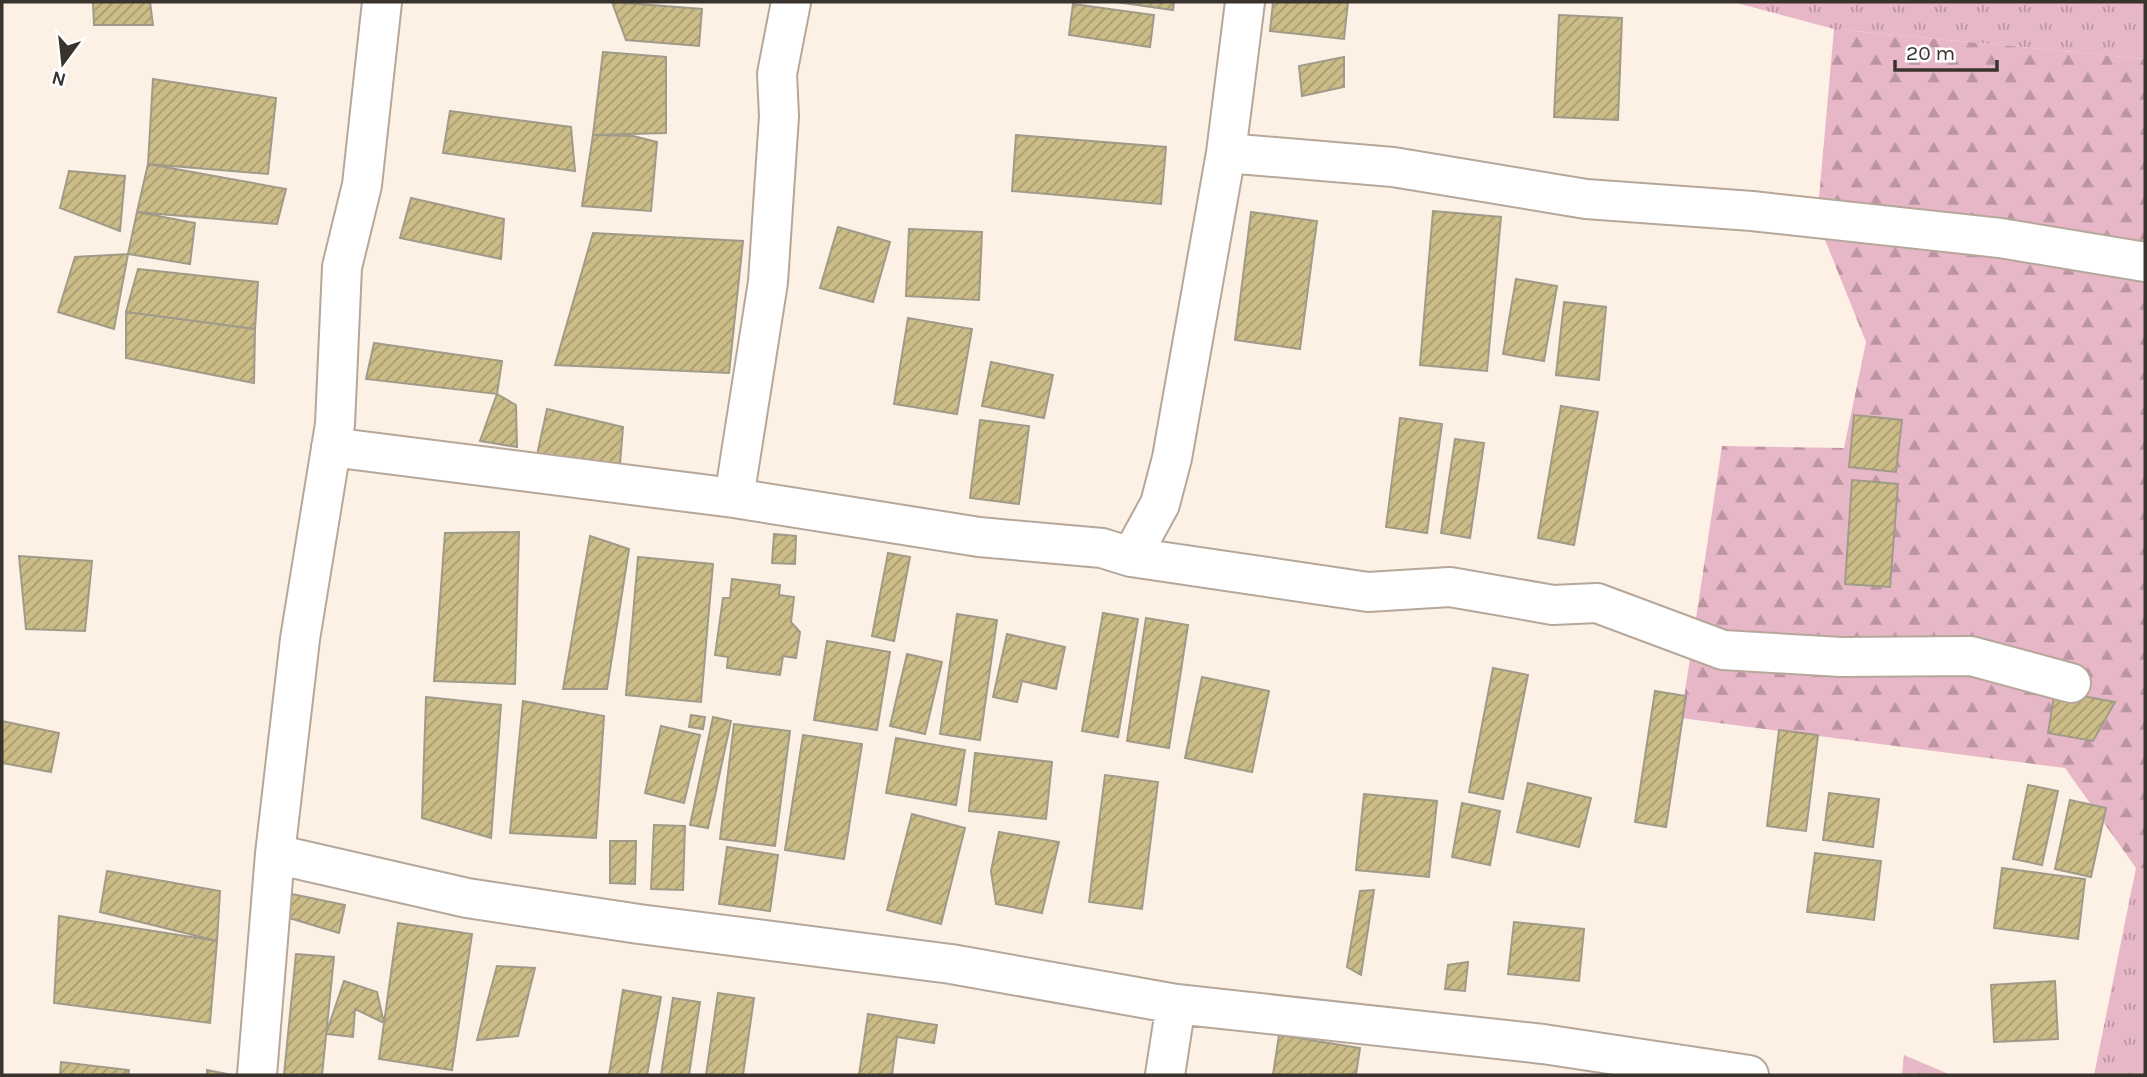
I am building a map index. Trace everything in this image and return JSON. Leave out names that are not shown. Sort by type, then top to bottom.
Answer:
[{"type":"street","points":[[257,1075],[275,854],[300,639],[331,447],[342,267],[362,185],[382,2]]},
{"type":"street","points":[[734,498],[768,282],[779,116],[777,74],[791,2]]},
{"type":"street","points":[[1131,556],[1160,504],[1172,458],[1226,153],[1245,2]]},
{"type":"street","points":[[1226,153],[1392,167],[1586,199],[1752,211],[2000,238],[2145,262]]},
{"type":"street","points":[[331,447],[734,498],[979,537],[1102,548],[1131,556],[1368,592],[1450,587],[1553,605],[1597,603],[1723,650],[1842,657],[1971,656],[2071,683]]},
{"type":"street","points":[[275,854],[467,898],[639,924],[951,964],[1176,1004],[1543,1044],[1749,1075]]},
{"type":"street","points":[[1165,1075],[1176,1004]]},
{"type":"green space","points":[[1733,2],[2145,2],[2145,59],[1834,29]]},
{"type":"green space","points":[[1834,29],[2145,59],[2145,868],[2136,868],[2065,768],[1681,718],[1722,446],[1844,448],[1866,342],[1817,220]]},
{"type":"green space","points":[[2136,868],[2145,868],[2145,1075],[2094,1075]]},
{"type":"green space","points":[[1904,1055],[1951,1075],[1902,1075]]},
{"type":"building","points":[[93,2],[150,2],[153,25],[94,25]]},
{"type":"building","points":[[612,2],[702,9],[699,46],[626,40]]},
{"type":"building","points":[[1116,2],[1174,2],[1173,10]]},
{"type":"building","points":[[1273,2],[1348,2],[1344,39],[1270,31]]},
{"type":"building","points":[[1073,4],[1154,15],[1150,47],[1069,35]]},
{"type":"building","points":[[1559,15],[1622,18],[1618,120],[1554,117]]},
{"type":"building","points":[[603,52],[666,57],[666,133],[593,135]]},
{"type":"building","points":[[1344,57],[1344,87],[1302,96],[1299,66]]},
{"type":"building","points":[[153,79],[276,98],[268,174],[148,164]]},
{"type":"building","points":[[450,111],[571,127],[575,171],[443,153]]},
{"type":"building","points":[[593,135],[633,136],[657,142],[651,211],[582,206]]},
{"type":"building","points":[[1016,135],[1166,147],[1161,204],[1012,191]]},
{"type":"building","points":[[148,164],[286,189],[277,224],[137,212]]},
{"type":"building","points":[[69,171],[125,176],[120,231],[60,208]]},
{"type":"building","points":[[411,198],[504,219],[501,259],[400,238]]},
{"type":"building","points":[[1433,211],[1501,217],[1487,371],[1420,365]]},
{"type":"building","points":[[137,212],[195,223],[190,264],[128,254]]},
{"type":"building","points":[[1251,212],[1317,221],[1300,349],[1235,340]]},
{"type":"building","points":[[838,227],[890,242],[873,302],[820,288]]},
{"type":"building","points":[[909,229],[982,232],[979,300],[906,296]]},
{"type":"building","points":[[593,233],[743,241],[729,373],[555,365]]},
{"type":"building","points":[[128,254],[114,329],[58,312],[75,257]]},
{"type":"building","points":[[138,269],[258,282],[255,329],[126,312]]},
{"type":"building","points":[[1516,279],[1557,286],[1544,361],[1503,354]]},
{"type":"building","points":[[1564,302],[1606,307],[1599,380],[1556,375]]},
{"type":"building","points":[[126,312],[255,329],[254,383],[126,358]]},
{"type":"building","points":[[908,318],[972,329],[957,414],[894,404]]},
{"type":"building","points":[[374,343],[502,361],[497,394],[366,379]]},
{"type":"building","points":[[991,362],[1053,375],[1044,418],[982,406]]},
{"type":"building","points":[[497,394],[516,405],[517,447],[480,441]]},
{"type":"building","points":[[1561,406],[1598,412],[1574,545],[1538,538]]},
{"type":"building","points":[[547,409],[623,427],[620,464],[537,455]]},
{"type":"building","points":[[1854,415],[1902,420],[1896,472],[1849,467]]},
{"type":"building","points":[[1400,418],[1442,424],[1427,533],[1386,527]]},
{"type":"building","points":[[980,420],[1029,426],[1019,504],[970,498]]},
{"type":"building","points":[[1455,439],[1484,443],[1470,538],[1441,533]]},
{"type":"building","points":[[1852,480],[1898,484],[1890,587],[1845,584]]},
{"type":"building","points":[[519,532],[515,684],[434,681],[445,533]]},
{"type":"building","points":[[774,534],[796,536],[795,564],[772,563]]},
{"type":"building","points":[[590,536],[629,549],[607,689],[563,689]]},
{"type":"building","points":[[888,553],[910,557],[894,641],[872,636]]},
{"type":"building","points":[[19,556],[92,561],[85,631],[26,629]]},
{"type":"building","points":[[638,557],[713,564],[701,702],[626,695]]},
{"type":"building","points":[[732,579],[780,585],[779,595],[794,597],[791,622],[800,632],[796,658],[783,656],[780,675],[727,668],[728,657],[715,655],[723,598],[730,598]]},
{"type":"building","points":[[1103,613],[1138,619],[1118,737],[1082,731]]},
{"type":"building","points":[[957,614],[997,620],[980,740],[940,734]]},
{"type":"building","points":[[1146,618],[1188,625],[1169,748],[1127,741]]},
{"type":"building","points":[[1007,634],[1065,647],[1056,689],[1022,681],[1017,702],[993,697]]},
{"type":"building","points":[[827,641],[890,652],[877,730],[814,720]]},
{"type":"building","points":[[907,654],[942,662],[925,734],[890,726]]},
{"type":"building","points":[[1493,668],[1528,675],[1503,799],[1469,792]]},
{"type":"building","points":[[1202,677],[1269,691],[1252,772],[1185,758]]},
{"type":"building","points":[[1655,691],[1686,696],[1666,827],[1635,822]]},
{"type":"building","points":[[2055,691],[2115,702],[2093,741],[2048,733]]},
{"type":"building","points":[[426,697],[501,705],[491,838],[422,818]]},
{"type":"building","points":[[523,701],[604,716],[596,838],[510,833]]},
{"type":"building","points":[[691,715],[705,717],[703,729],[689,727]]},
{"type":"building","points":[[713,717],[731,721],[708,828],[690,825]]},
{"type":"building","points":[[2,721],[59,733],[51,772],[2,763]]},
{"type":"building","points":[[734,724],[790,731],[775,846],[720,839]]},
{"type":"building","points":[[661,726],[700,735],[684,803],[645,793]]},
{"type":"building","points":[[1779,730],[1818,735],[1806,831],[1767,826]]},
{"type":"building","points":[[803,735],[862,744],[844,859],[785,850]]},
{"type":"building","points":[[896,738],[965,750],[956,805],[886,793]]},
{"type":"building","points":[[975,753],[1052,762],[1046,819],[969,811]]},
{"type":"building","points":[[1105,775],[1158,782],[1142,909],[1089,902]]},
{"type":"building","points":[[1528,783],[1591,798],[1579,847],[1517,832]]},
{"type":"building","points":[[2028,785],[2058,791],[2042,865],[2013,859]]},
{"type":"building","points":[[1829,793],[1879,799],[1873,847],[1823,840]]},
{"type":"building","points":[[1364,794],[1437,801],[1429,877],[1356,870]]},
{"type":"building","points":[[2070,800],[2106,808],[2091,877],[2055,869]]},
{"type":"building","points":[[1462,803],[1500,811],[1490,865],[1452,857]]},
{"type":"building","points":[[912,814],[965,828],[941,924],[887,910]]},
{"type":"building","points":[[654,825],[685,826],[683,890],[651,889]]},
{"type":"building","points":[[999,832],[1059,842],[1042,913],[996,904],[991,871]]},
{"type":"building","points":[[610,841],[636,841],[635,884],[610,883]]},
{"type":"building","points":[[727,847],[778,855],[770,911],[719,904]]},
{"type":"building","points":[[1815,853],[1881,861],[1874,920],[1807,912]]},
{"type":"building","points":[[2002,868],[2085,879],[2078,939],[1994,928]]},
{"type":"building","points":[[107,871],[220,891],[217,941],[100,912]]},
{"type":"building","points":[[1374,890],[1361,975],[1347,967],[1360,891]]},
{"type":"building","points":[[292,894],[345,905],[339,933],[286,917]]},
{"type":"building","points":[[59,916],[217,941],[210,1023],[54,1003]]},
{"type":"building","points":[[1514,922],[1584,929],[1579,981],[1508,974]]},
{"type":"building","points":[[398,923],[472,934],[452,1070],[379,1059]]},
{"type":"building","points":[[296,954],[334,957],[322,1075],[284,1075]]},
{"type":"building","points":[[1468,962],[1465,991],[1445,989],[1448,965]]},
{"type":"building","points":[[497,966],[535,968],[518,1036],[477,1040]]},
{"type":"building","points":[[344,981],[377,992],[384,1023],[355,1009],[353,1037],[326,1034]]},
{"type":"building","points":[[2055,981],[2058,1039],[1994,1042],[1991,985]]},
{"type":"building","points":[[623,990],[661,997],[647,1075],[609,1075]]},
{"type":"building","points":[[718,993],[754,998],[743,1075],[706,1075]]},
{"type":"building","points":[[673,998],[700,1002],[689,1075],[661,1075]]},
{"type":"building","points":[[868,1014],[937,1025],[934,1043],[897,1037],[892,1075],[859,1075]]},
{"type":"building","points":[[1279,1035],[1360,1048],[1356,1075],[1273,1075]]},
{"type":"building","points":[[61,1062],[129,1070],[128,1075],[60,1075]]},
{"type":"building","points":[[207,1070],[232,1075],[207,1075]]}]
